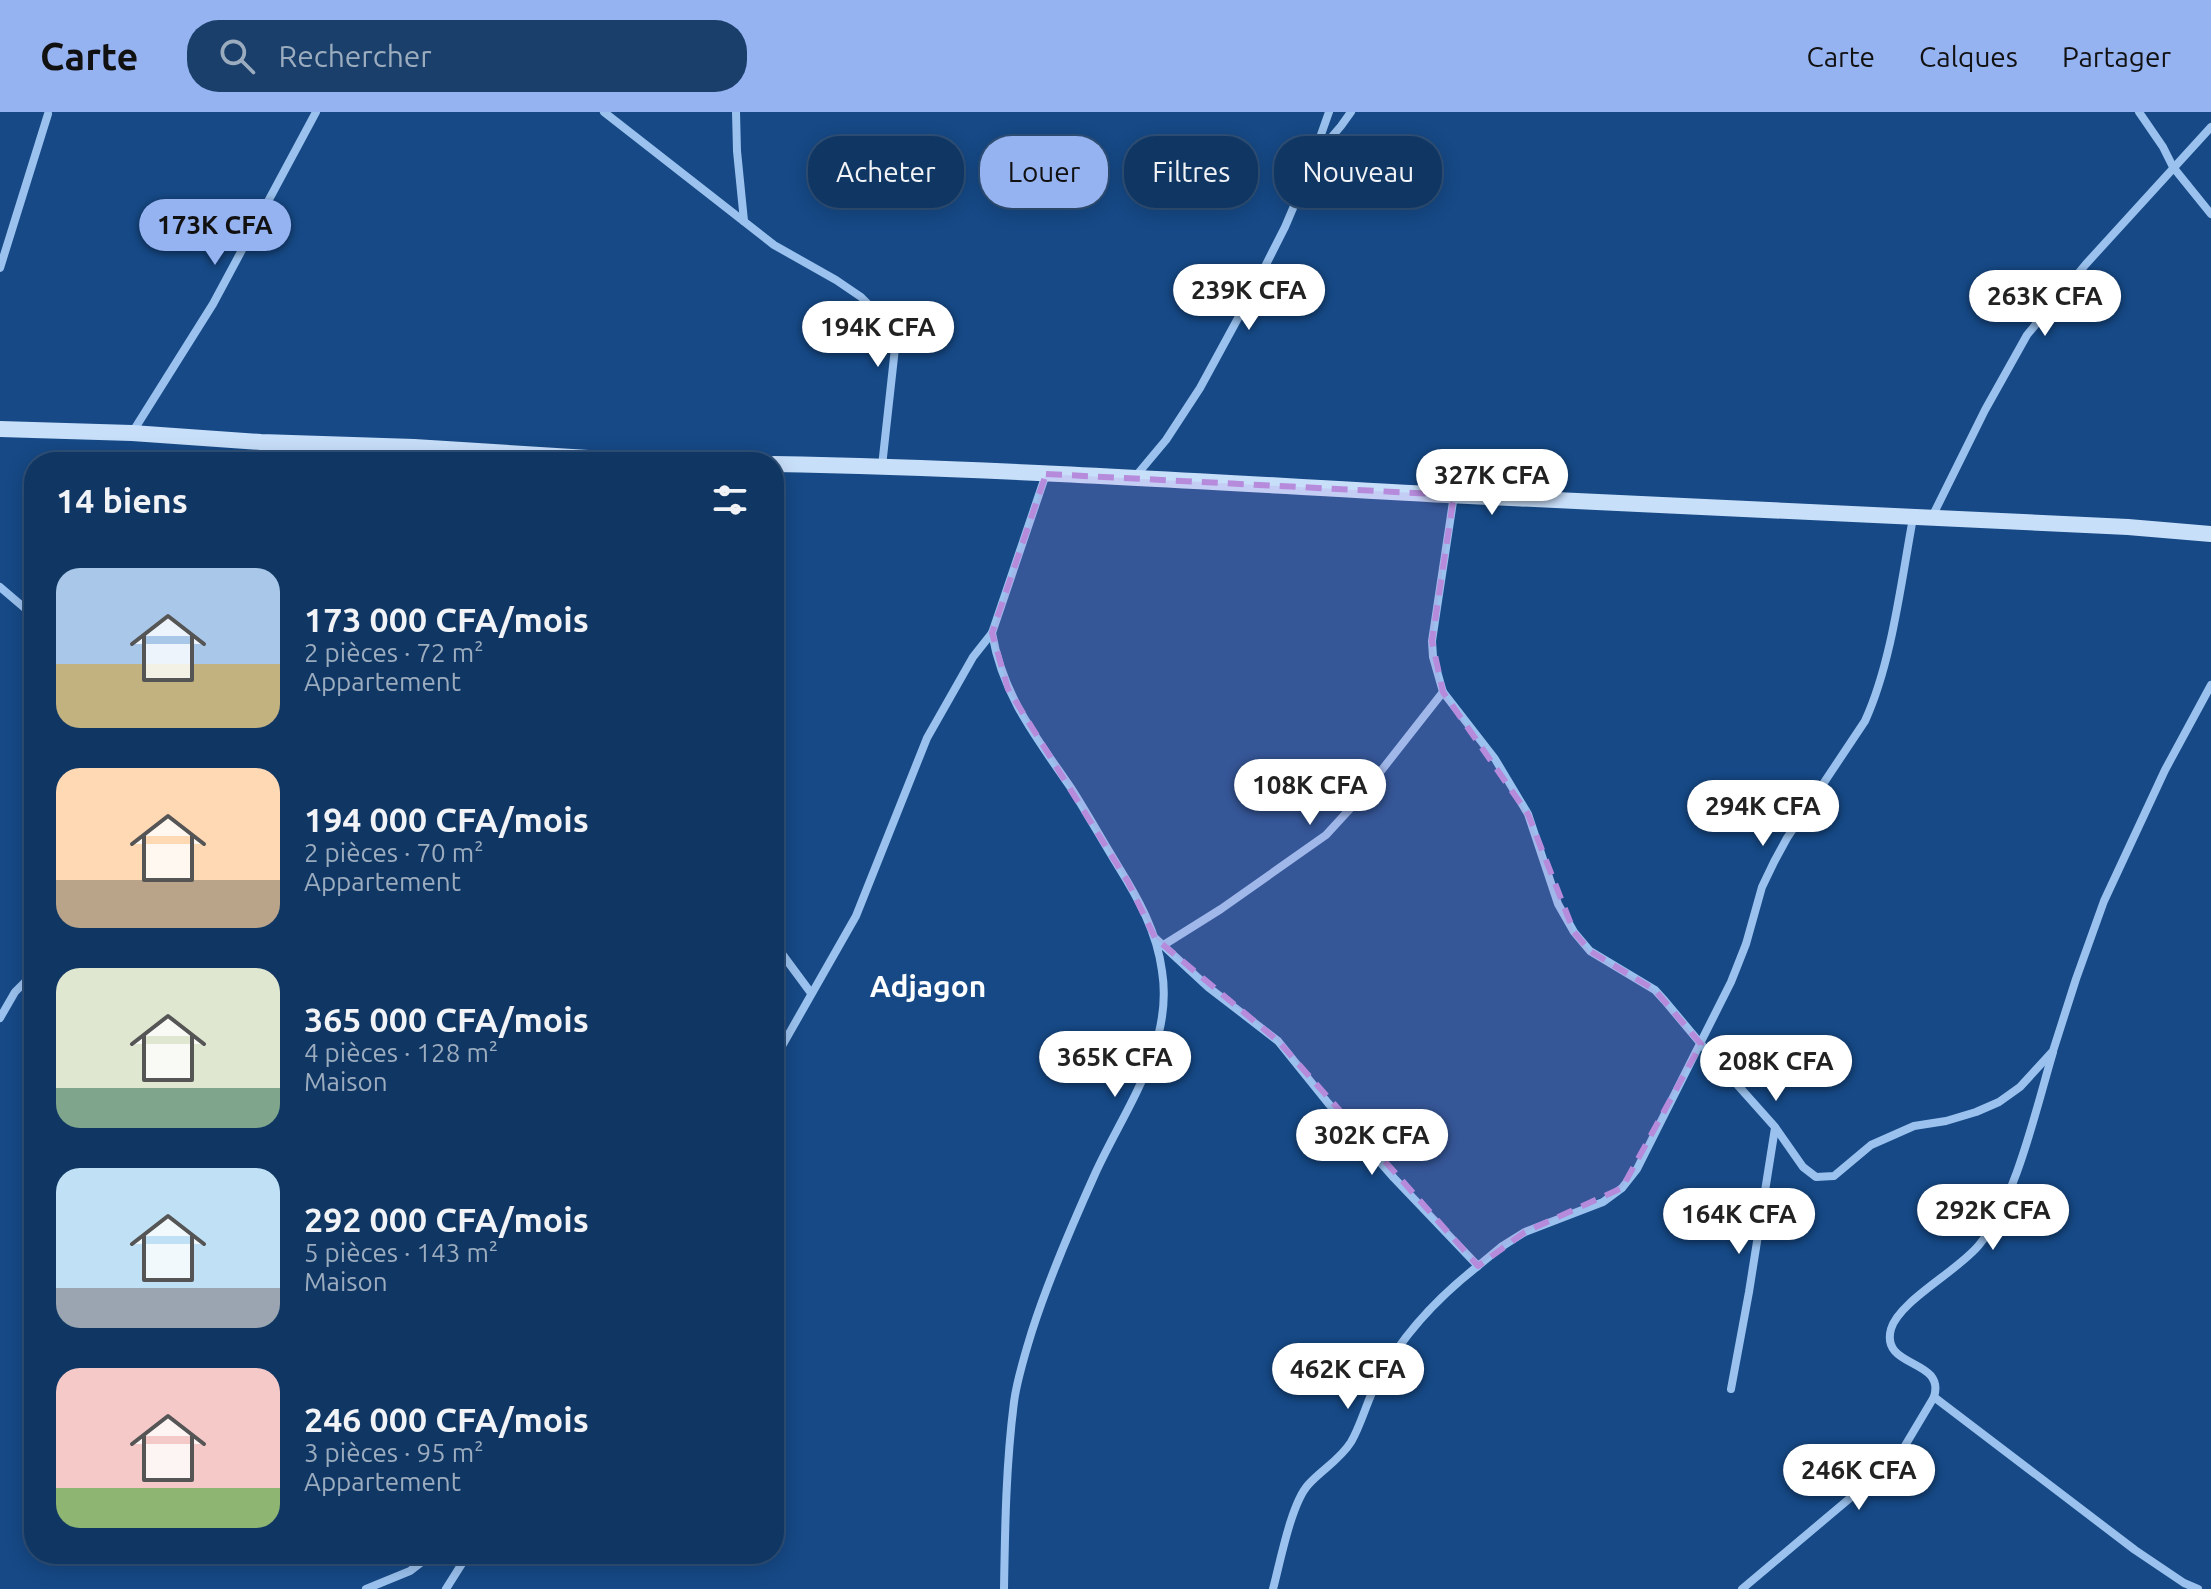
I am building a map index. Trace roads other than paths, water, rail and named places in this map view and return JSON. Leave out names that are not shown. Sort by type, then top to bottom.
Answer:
[{"type":"street","points":[[132,433],[213,304],[316,112]]},
{"type":"street","points":[[604,112],[774,245],[861,297],[882,321],[893,340],[895,360],[882,466]]},
{"type":"street","points":[[736,112],[744,221]]},
{"type":"street","points":[[1320,136],[1329,112]]},
{"type":"street","points":[[1332,136],[1351,112]]},
{"type":"street","points":[[2139,112],[2173,167],[2211,214]]},
{"type":"street","points":[[0,268],[48,114]]},
{"type":"street","points":[[1273,1589],[1297,1502],[1307,1486],[1348,1448],[1376,1382],[1404,1336],[1453,1285],[1501,1247],[1525,1232],[1591,1207],[1622,1188],[1637,1169],[1731,982],[1746,944],[1762,887],[1774,862],[1872,707],[1922,518],[2027,335],[2086,264],[2211,127]]},
{"type":"street","points":[[1135,478],[1166,440],[1200,388],[1293,208]]},
{"type":"street","points":[[0,429],[495,452]]},
{"type":"street","points":[[350,444],[354,452]]},
{"type":"street","points":[[784,464],[1135,478],[2128,527],[2211,534]]},
{"type":"street","points":[[784,1042],[856,916],[927,738],[973,657],[992,633],[1046,474]]},
{"type":"street","points":[[1454,495],[1432,641],[1443,692],[1495,759],[1528,814],[1558,904],[1574,932],[1590,951],[1655,990],[1775,1127],[1803,1167],[1816,1177],[1834,1176],[1871,1145],[1914,1126],[1946,1121],[1999,1102],[2020,1087],[2053,1051]]},
{"type":"street","points":[[0,587],[24,607]]},
{"type":"street","points":[[992,633],[1008,689],[1145,913],[1163,971],[1165,1003],[1162,1025],[1128,1109],[1096,1171],[1032,1331],[1015,1398],[1008,1471],[1004,1589]]},
{"type":"street","points":[[1742,1589],[1887,1467],[1903,1449],[1934,1397],[1937,1388],[1934,1377],[1901,1358],[1893,1348],[1891,1328],[1905,1306],[1962,1263],[1996,1221],[2030,1130],[2076,979],[2104,901],[2165,770],[2211,685]]},
{"type":"street","points":[[1162,946],[1221,909],[1326,835],[1359,799],[1443,692]]},
{"type":"street","points":[[1155,938],[1208,987],[1278,1041],[1394,1178],[1478,1266]]},
{"type":"street","points":[[784,957],[811,993]]},
{"type":"street","points":[[0,1018],[24,983]]},
{"type":"street","points":[[1731,1389],[1775,1127]]},
{"type":"street","points":[[1934,1397],[2135,1550],[2198,1589]]},
{"type":"street","points":[[366,1589],[410,1571],[419,1564]]},
{"type":"street","points":[[446,1589],[462,1564]]},
{"type":"district","name":"Adjagon","points":[[928,986]]}]
